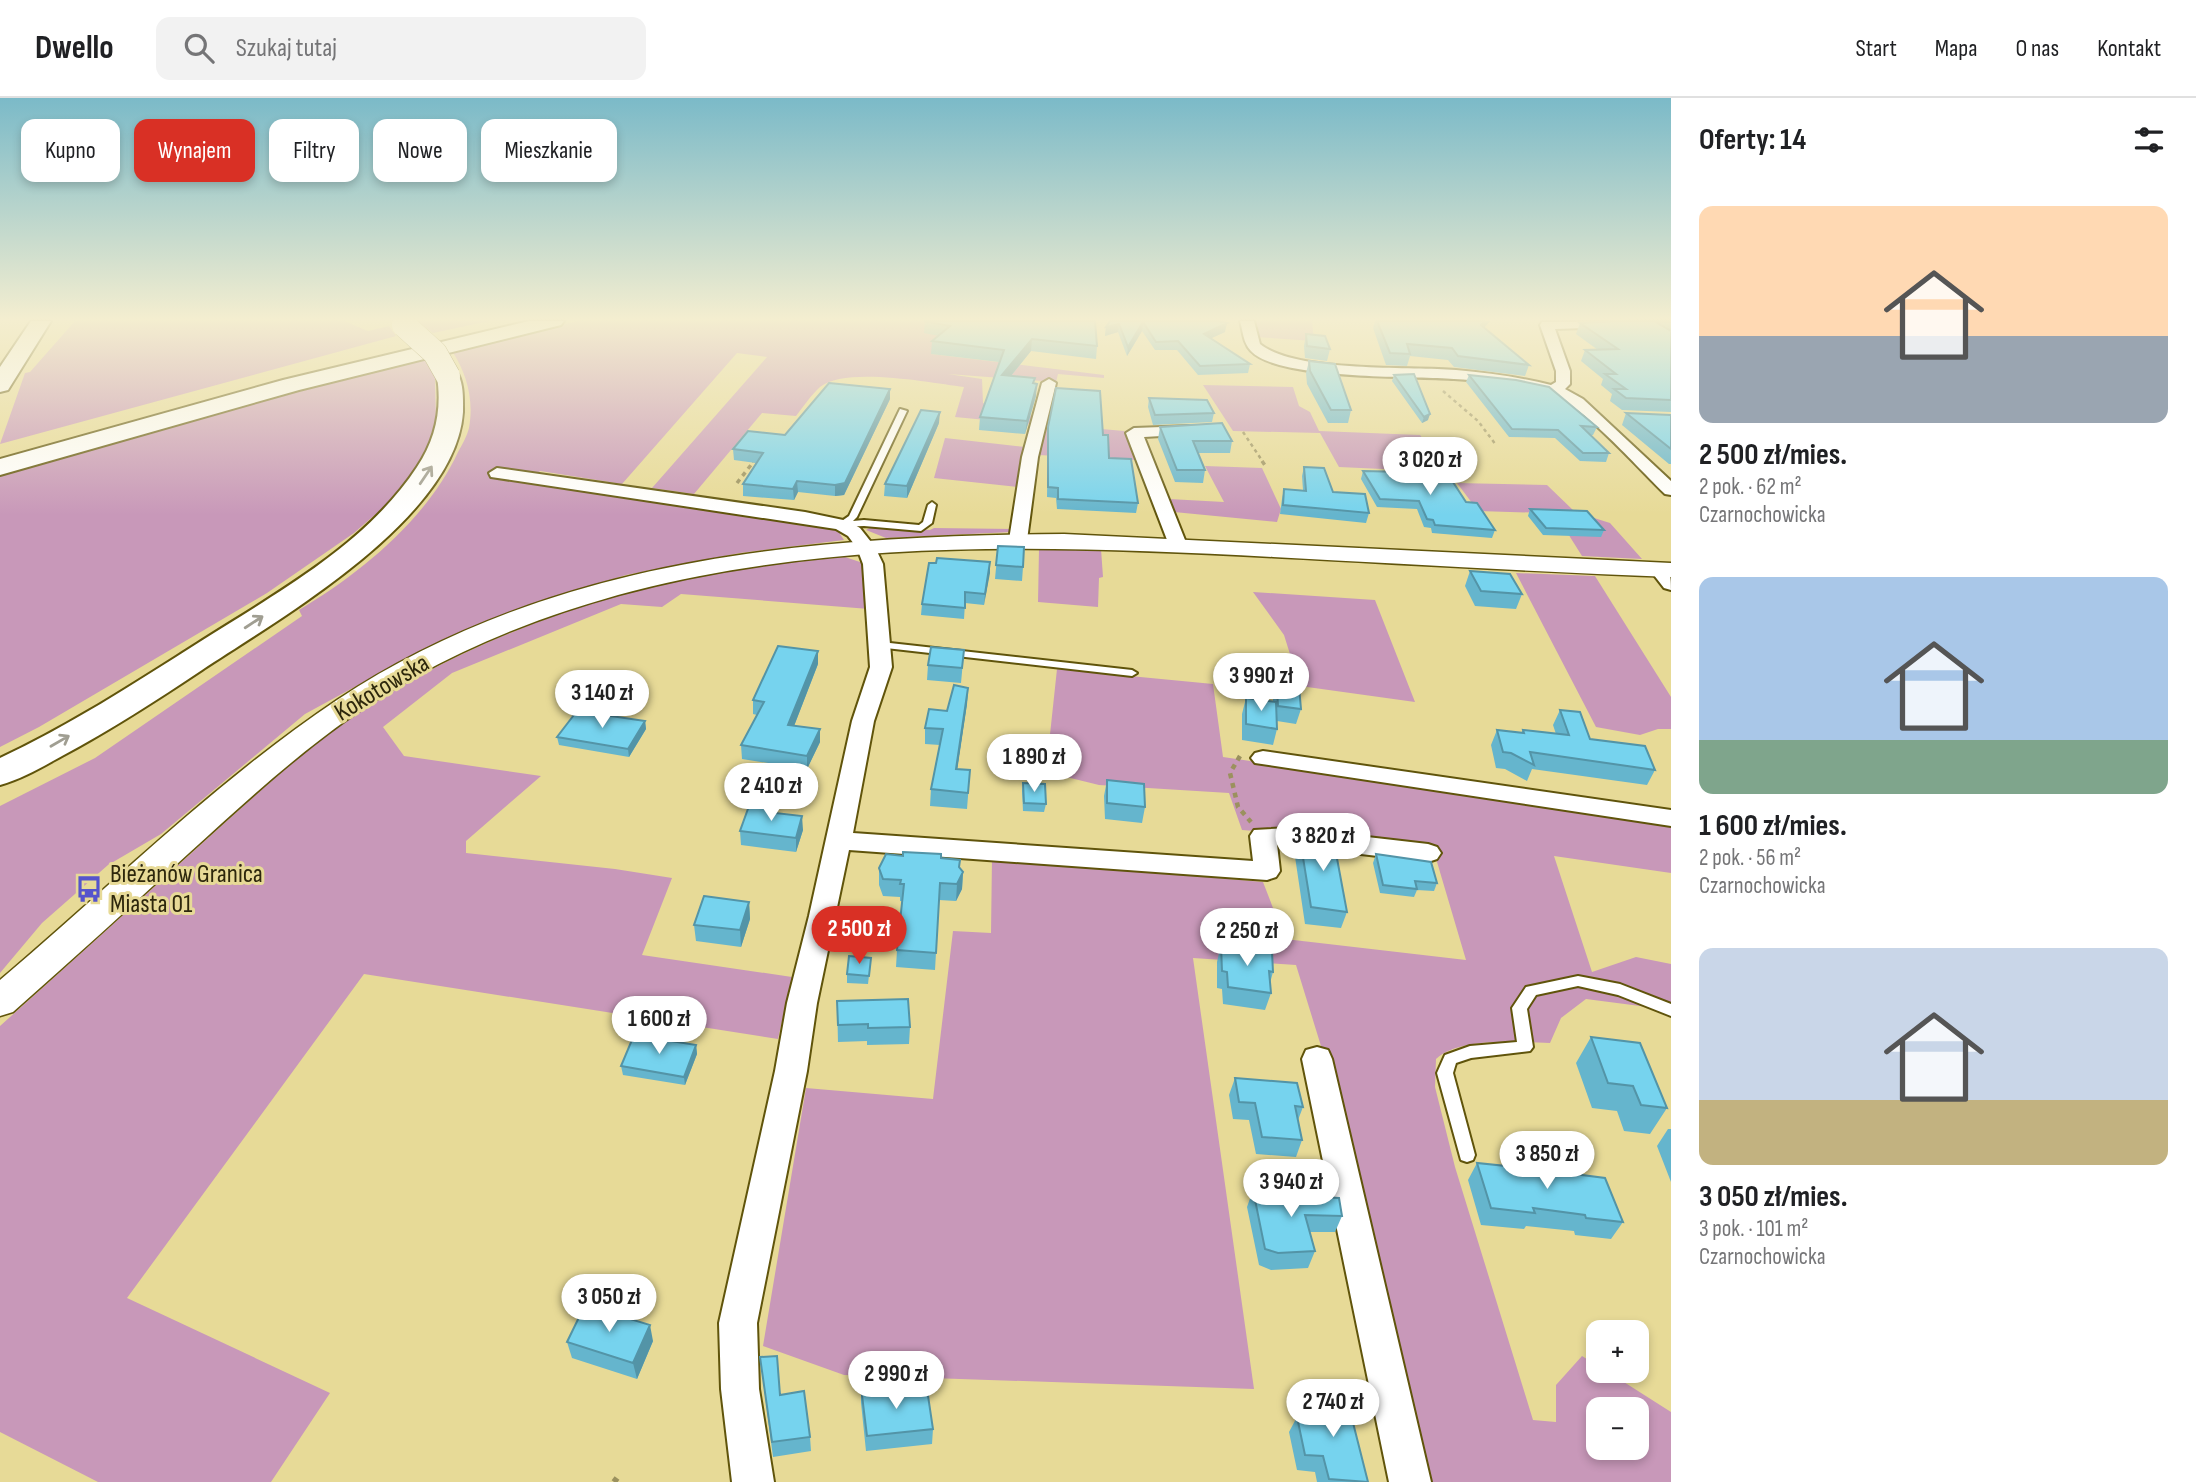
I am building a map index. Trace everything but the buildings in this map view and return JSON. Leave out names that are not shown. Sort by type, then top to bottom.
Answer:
[{"type":"highway","points":[[0,455],[254,386]]},
{"type":"highway","points":[[0,467],[293,386]]},
{"type":"highway","points":[[0,774],[101,718],[185,666],[278,606],[359,547],[405,503],[441,450],[450,427],[452,394],[450,386]]},
{"type":"street","points":[[1018,540],[1030,457],[1048,386]]},
{"type":"street","points":[[1535,386],[1573,398],[1671,490]]},
{"type":"street","points":[[1554,390],[1561,386]]},
{"type":"street","points":[[1594,416],[1619,417]]},
{"type":"street","points":[[1178,545],[1133,433],[1204,430]]},
{"type":"street","points":[[497,473],[804,517],[854,541],[873,564],[881,667],[863,721],[802,1003],[791,1071],[738,1324],[740,1390],[753,1482]]},
{"type":"street","name":"Kokotowska","points":[[0,1002],[282,754],[342,710],[408,670],[510,622],[612,588],[722,564],[854,541],[1018,540],[1178,545],[1667,575]]},
{"type":"street","points":[[1263,758],[1671,818]]},
{"type":"street","points":[[839,841],[1267,871],[1263,836],[1289,836],[1428,853]]},
{"type":"street","points":[[1317,1059],[1410,1482]]},
{"type":"lane","points":[[854,541],[853,517],[903,411]]},
{"type":"lane","points":[[854,541],[864,523],[921,528],[927,523],[932,505]]},
{"type":"lane","points":[[881,645],[1132,673]]},
{"type":"lane","points":[[1467,1155],[1445,1073],[1450,1059],[1470,1052],[1525,1047],[1519,1008],[1531,991],[1578,981],[1620,990],[1671,1010]]},
{"type":"path","points":[[1439,386],[1478,421],[1496,445]]},
{"type":"path","points":[[1243,432],[1267,468]]},
{"type":"path","points":[[737,484],[755,459]]},
{"type":"path","points":[[1263,758],[1238,756],[1230,773],[1238,807],[1263,836]]},
{"type":"shaded area","points":[[21,386],[214,386],[0,444]]},
{"type":"shaded area","points":[[322,386],[435,386],[436,423],[430,454],[392,500],[354,533],[267,593],[39,727],[0,747],[0,475],[168,426]]},
{"type":"shaded area","points":[[467,386],[708,386],[622,484],[540,471],[530,481],[837,529],[845,533],[840,534],[844,540],[740,553],[626,575],[520,608],[417,653],[305,714],[161,834],[108,865],[42,923],[0,973],[0,806],[95,758],[302,616],[299,610],[346,579],[390,542],[429,500],[463,443],[468,431],[471,407]]},
{"type":"shaded area","points":[[742,386],[823,386],[796,416],[762,413],[694,494],[652,488]]},
{"type":"shaded area","points":[[953,386],[982,386],[983,403],[1002,412],[1032,416],[1030,424],[955,417],[964,387]]},
{"type":"shaded area","points":[[1203,386],[1293,387],[1299,406],[1310,412],[1319,431],[1420,435],[1448,472],[1339,467],[1320,433],[1233,431]]},
{"type":"shaded area","points":[[1045,424],[1124,431],[1135,460],[1038,455]]},
{"type":"shaded area","points":[[945,438],[1025,447],[1018,487],[934,478]]},
{"type":"shaded area","points":[[1205,466],[1262,468],[1281,509],[1277,522],[1174,512],[1169,499],[1224,502]]},
{"type":"shaded area","points":[[1457,483],[1547,485],[1575,512],[1610,523],[1642,559],[1582,556],[1565,529],[1547,513],[1478,511]]},
{"type":"shaded area","points":[[873,526],[930,530],[1014,529],[1012,532],[886,538],[866,530]]},
{"type":"shaded area","points":[[1039,549],[1101,549],[1103,577],[1099,578],[1098,607],[1038,602]]},
{"type":"shaded area","points":[[845,557],[863,563],[869,609],[681,594],[662,607],[621,604],[452,673],[383,727],[404,756],[541,776],[466,841],[466,853],[672,878],[642,955],[792,977],[778,1039],[364,974],[127,1298],[330,1393],[271,1482],[98,1482],[0,1432],[0,1026],[293,763],[344,723],[398,688],[506,635],[620,595],[716,573]]},
{"type":"shaded area","points":[[1516,573],[1595,576],[1671,697],[1671,729],[1658,729],[1640,735],[1596,727]]},
{"type":"shaded area","points":[[1253,592],[1375,600],[1415,702],[1300,686],[1284,635]]},
{"type":"shaded area","points":[[1057,669],[1213,684],[1223,757],[1671,823],[1671,873],[1554,856],[1592,972],[1636,957],[1671,964],[1671,1010],[1586,999],[1561,1018],[1550,1043],[1490,1042],[1446,1052],[1436,1059],[1435,1087],[1455,1167],[1533,1420],[1556,1422],[1556,1385],[1582,1356],[1586,1358],[1586,1383],[1625,1383],[1647,1397],[1586,1397],[1586,1460],[1649,1460],[1649,1398],[1671,1412],[1671,1482],[1423,1482],[1325,1059],[1296,965],[1193,958],[1254,1389],[844,1375],[763,1346],[806,1088],[933,1099],[953,931],[991,933],[992,858],[1263,882],[1285,939],[1466,960],[1432,845],[1242,830],[1229,793],[1099,785],[1046,772]]},
{"type":"place","name":"Bieżanów Granica Miasta 01","points":[[89,889]]}]
